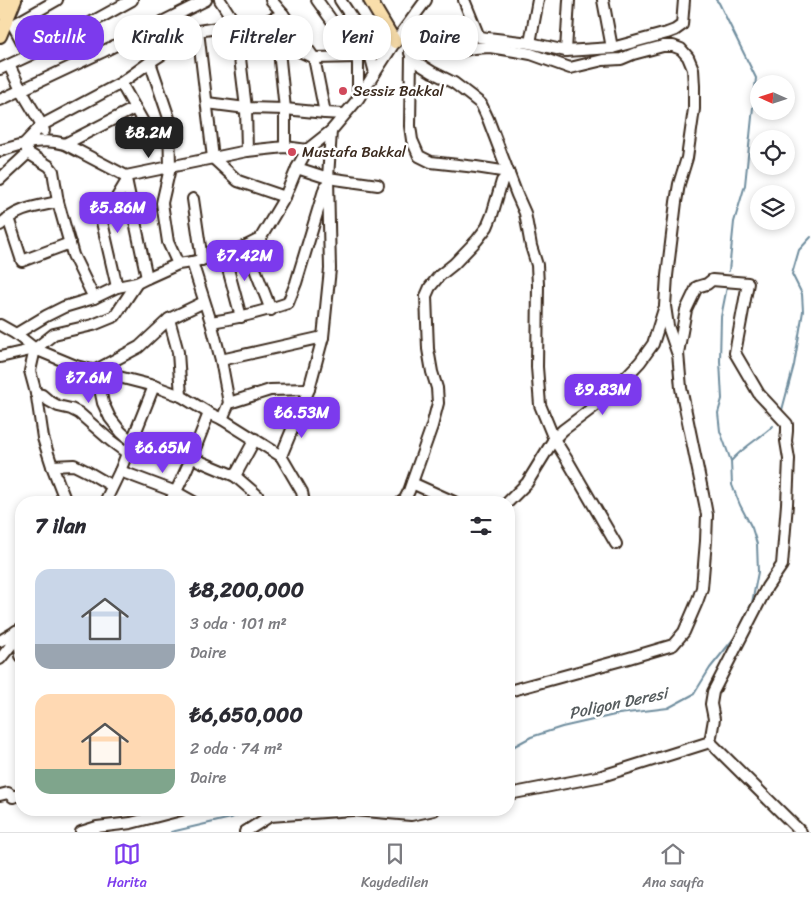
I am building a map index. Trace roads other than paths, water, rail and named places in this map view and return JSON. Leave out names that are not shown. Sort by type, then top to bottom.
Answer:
[{"type":"main road","points":[[0,13],[5,0]]},
{"type":"main road","points":[[0,36],[15,0]]},
{"type":"main road","points":[[370,0],[396,42]]},
{"type":"street","points":[[31,15],[58,0]]},
{"type":"street","points":[[104,15],[132,0]]},
{"type":"street","points":[[0,100],[206,0]]},
{"type":"street","points":[[220,0],[229,15]]},
{"type":"street","points":[[271,0],[314,58],[325,113]]},
{"type":"street","points":[[317,0],[328,15]]},
{"type":"street","points":[[340,0],[366,39],[375,73]]},
{"type":"street","points":[[16,334],[64,307],[94,298],[117,287],[142,280],[178,264],[224,254],[260,239],[285,198],[297,168],[307,150],[331,131],[358,99],[426,0]]},
{"type":"street","points":[[464,0],[479,38],[530,43],[566,51],[612,48],[675,30],[682,25],[684,0]]},
{"type":"street","points":[[530,43],[538,0]]},
{"type":"street","points":[[566,51],[569,0]]},
{"type":"street","points":[[603,0],[612,48]]},
{"type":"street","points":[[478,48],[490,47],[531,54],[570,68],[603,60],[621,59],[663,46],[673,46],[681,48],[688,57],[694,86],[694,109],[688,158],[679,184],[676,202],[665,306],[668,326],[678,353],[681,388],[707,515],[702,588],[684,632],[673,645],[515,689]]},
{"type":"street","points":[[314,58],[323,58]]},
{"type":"street","points":[[19,60],[4,67],[21,90],[42,125],[48,142]]},
{"type":"street","points":[[0,179],[42,125],[121,83],[153,60]]},
{"type":"street","points":[[202,60],[214,158],[238,181],[285,198]]},
{"type":"street","points":[[240,60],[246,108],[247,151]]},
{"type":"street","points":[[280,60],[285,147]]},
{"type":"street","points":[[358,60],[358,99]]},
{"type":"street","points":[[410,60],[410,126],[412,140],[420,156],[431,162],[476,166],[508,173]]},
{"type":"street","points":[[415,60],[432,72],[454,83],[481,104],[488,120],[525,213],[531,246],[537,265],[537,367],[540,405],[554,439],[616,544]]},
{"type":"street","points":[[150,62],[169,118],[170,168],[162,203],[168,242],[178,264]]},
{"type":"street","points":[[121,83],[151,136],[170,141]]},
{"type":"street","points":[[207,103],[246,108],[344,114]]},
{"type":"street","points":[[65,144],[135,108]]},
{"type":"street","points":[[281,456],[309,388],[323,337],[330,269],[328,178],[331,131]]},
{"type":"street","points":[[0,150],[26,148],[40,141],[55,141],[65,144],[126,179],[247,151],[285,147],[307,150]]},
{"type":"street","points":[[26,148],[53,171],[58,202],[73,255],[94,298]]},
{"type":"street","points":[[297,168],[328,178],[378,185]]},
{"type":"street","points":[[406,496],[432,426],[438,403],[437,388],[428,349],[426,296],[430,286],[454,264],[487,227],[502,181],[508,173]]},
{"type":"street","points":[[211,322],[271,310],[288,303],[296,284],[328,178]]},
{"type":"street","points":[[0,357],[35,349],[54,334],[93,325],[115,316],[142,280],[126,179]]},
{"type":"street","points":[[117,287],[102,222],[126,179]]},
{"type":"street","points":[[193,199],[197,261],[204,302],[211,322],[229,403],[222,419]]},
{"type":"street","points":[[58,202],[19,211],[4,222],[22,261],[70,244]]},
{"type":"street","points":[[246,246],[271,310]]},
{"type":"street","points":[[224,254],[241,317]]},
{"type":"street","points":[[678,353],[686,310],[697,288],[712,280],[748,283],[735,353],[759,394],[787,424],[786,441],[789,459],[788,504],[782,565],[767,587],[713,692],[711,704],[714,719],[710,742]]},
{"type":"street","points":[[96,370],[139,347],[169,319],[204,302]]},
{"type":"street","points":[[514,496],[527,483],[554,439],[607,397],[640,362],[653,344],[665,306]]},
{"type":"street","points":[[169,319],[178,352],[180,396]]},
{"type":"street","points":[[0,325],[16,334],[35,349],[76,366],[154,386],[180,396],[222,419],[281,456],[303,496]]},
{"type":"street","points":[[668,326],[683,328]]},
{"type":"street","points":[[220,360],[323,337]]},
{"type":"street","points":[[35,349],[30,371],[36,394],[43,438],[64,496]]},
{"type":"street","points":[[96,370],[103,403],[110,418],[131,441],[166,447],[192,457],[235,476],[258,496]]},
{"type":"street","points":[[108,496],[154,386]]},
{"type":"street","points":[[229,403],[270,390],[309,388]]},
{"type":"street","points":[[36,394],[42,395],[58,406],[80,413],[126,453]]},
{"type":"street","points":[[174,496],[192,457],[209,413]]},
{"type":"street","points":[[235,476],[255,439]]},
{"type":"street","points":[[52,466],[74,465],[112,486]]},
{"type":"street","points":[[120,470],[183,496]]},
{"type":"street","points":[[412,483],[441,496]]},
{"type":"street","points":[[0,642],[15,634]]},
{"type":"street","points":[[0,659],[15,640]]},
{"type":"street","points":[[515,793],[602,776],[710,742]]},
{"type":"street","points":[[710,742],[801,832]]},
{"type":"street","points":[[0,795],[8,793],[13,797],[15,796]]},
{"type":"street","points":[[81,832],[97,827],[131,823],[158,816]]},
{"type":"street","points":[[245,832],[270,816]]},
{"type":"waterway","points":[[716,0],[756,78],[745,185],[734,222],[729,271]]},
{"type":"waterway","name":"Poligon Deresi","points":[[782,410],[794,365],[803,311],[802,294],[792,274],[799,250],[811,237]]},
{"type":"waterway","points":[[727,287],[721,317],[720,361],[722,399],[718,413],[720,431],[731,461]]},
{"type":"waterway","name":"Poligon Deresi","points":[[515,746],[531,737],[562,727],[619,714],[668,708],[694,694],[710,668],[735,637],[752,603],[758,572],[757,544],[752,528],[732,485],[731,461],[773,426]]},
{"type":"waterway","name":"Poligon Deresi","points":[[171,832],[235,816]]},
{"type":"place","name":"Sessiz Bakkal","points":[[343,91]]},
{"type":"place","name":"Mustafa Bakkal","points":[[292,152]]}]
